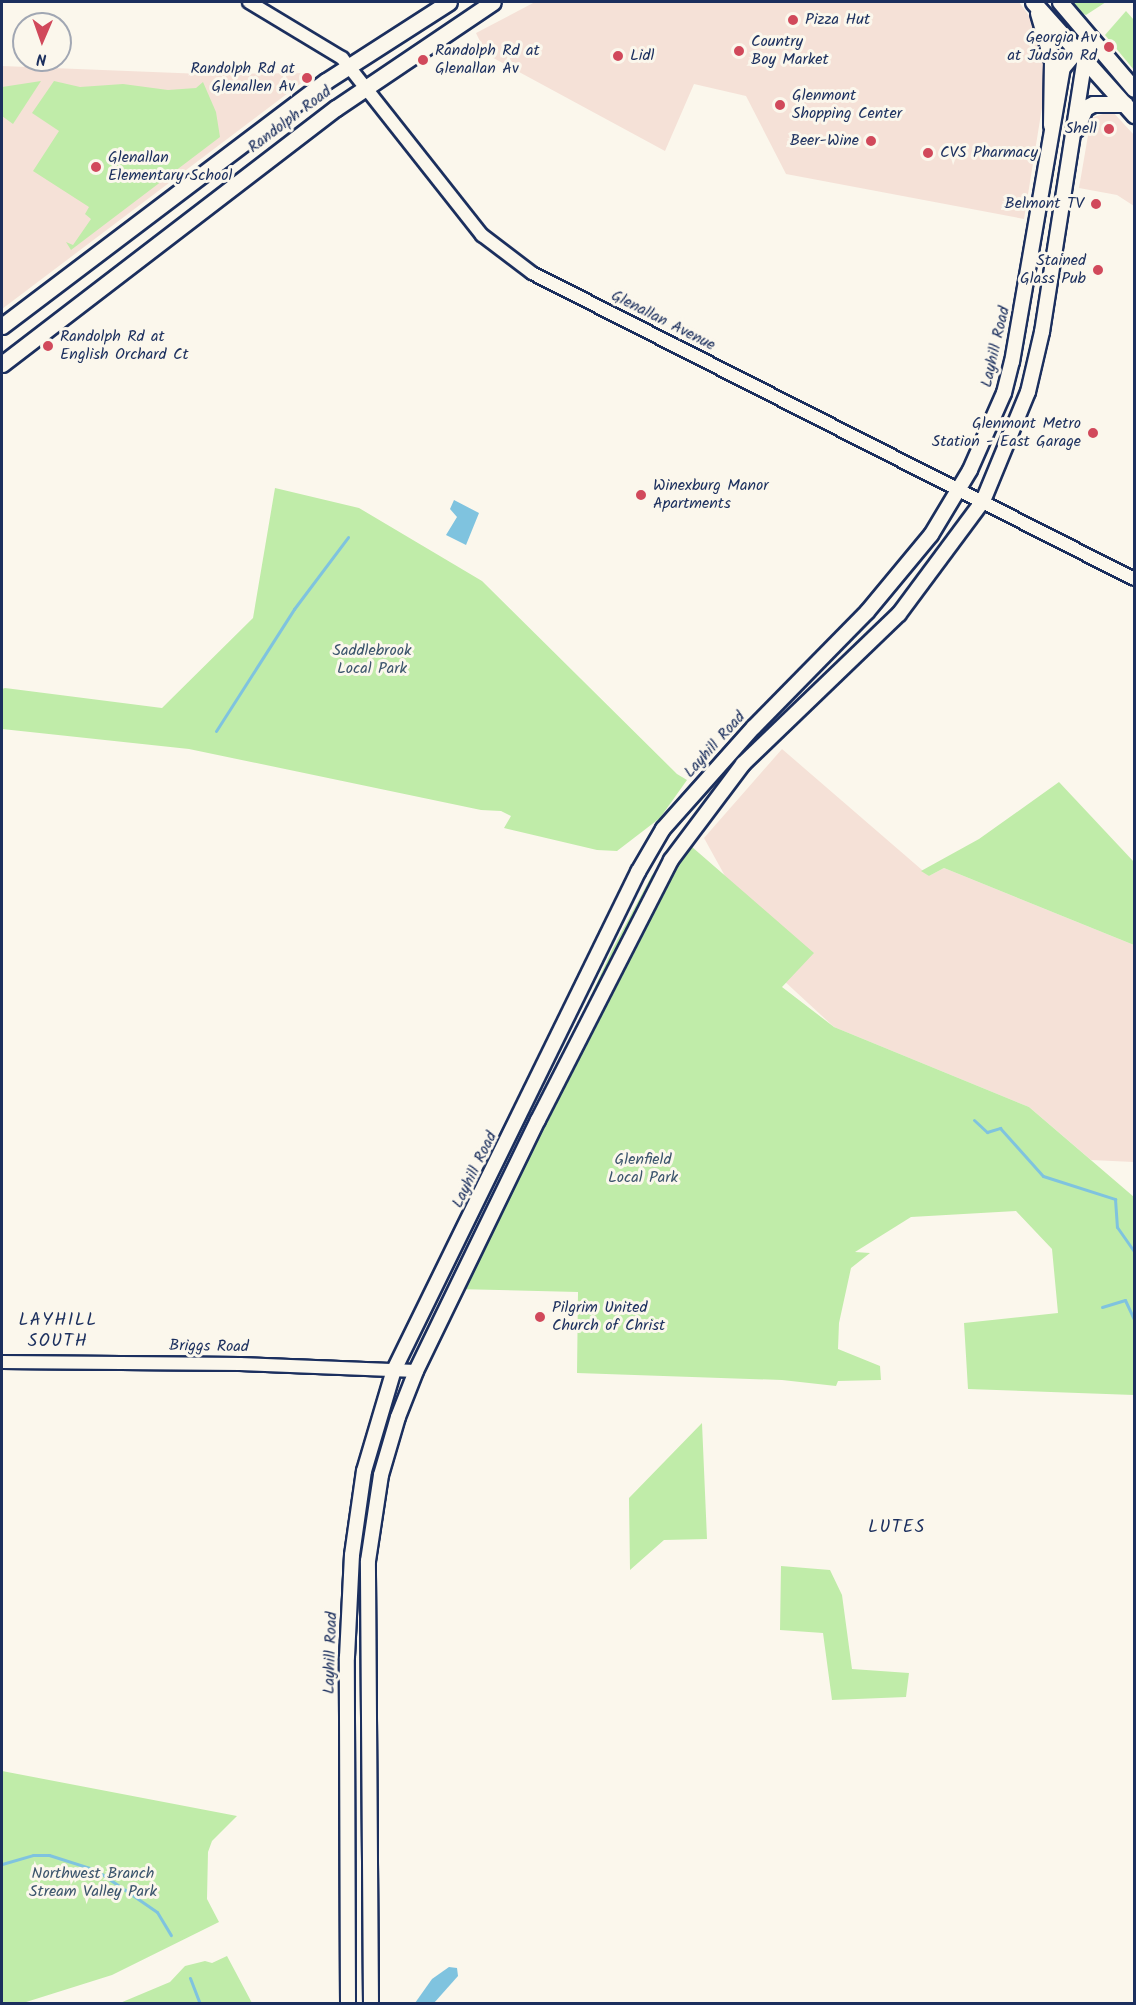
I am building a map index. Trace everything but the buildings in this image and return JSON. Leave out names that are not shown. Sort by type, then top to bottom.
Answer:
[{"type":"main road","name":"Randolph Road","points":[[2,326],[350,65],[449,2]]},
{"type":"main road","name":"Randolph Road","points":[[2,362],[118,277],[177,227],[368,86],[493,2]]},
{"type":"main road","points":[[1060,2],[1088,38],[1134,89]]},
{"type":"main road","points":[[1034,3],[1085,63],[1130,109]]},
{"type":"main road","points":[[1034,3],[1052,62],[1051,125]]},
{"type":"main road","name":"Layhill Road","points":[[348,2004],[346,1657],[352,1555],[364,1471],[394,1370],[638,872],[663,829],[754,727],[867,612],[932,535],[990,428],[1009,372],[1051,125],[1063,68],[1074,50],[1088,38]]},
{"type":"main road","name":"Layhill Road","points":[[371,2004],[368,1561],[384,1467],[416,1371],[538,1120],[671,860],[743,764],[899,614],[982,501],[1028,392],[1050,296],[1088,38]]},
{"type":"main road","points":[[1076,129],[1085,108],[1093,104],[1130,109]]},
{"type":"street","name":"Glenallan Avenue","points":[[249,2],[333,51],[350,65],[482,235],[532,273],[1134,579]]},
{"type":"street","name":"Briggs Road","points":[[2,1362],[240,1364],[416,1371]]},
{"type":"shaded area","points":[[535,2],[1019,2],[1038,28],[1044,46],[1045,89],[1024,219],[786,174],[746,96],[694,84],[665,151],[486,54],[476,33]]},
{"type":"shaded area","name":"Glenallan Elementary School","points":[[2,66],[12,66],[12,72],[72,72],[72,69],[203,74],[309,73],[312,75],[2,309]]},
{"type":"shaded area","points":[[1112,111],[1134,135],[1134,206],[1117,195],[1079,188],[1091,118]]},
{"type":"shaded area","points":[[782,749],[929,876],[944,868],[1134,945],[1134,1162],[1091,1160],[1029,1107],[834,1027],[782,979],[704,838]]},
{"type":"green space","points":[[1070,2],[1106,2],[1086,15],[1077,11]]},
{"type":"green space","points":[[1126,11],[1134,20],[1134,70],[1105,35]]},
{"type":"green space","points":[[41,81],[13,124],[2,116],[2,87]]},
{"type":"green space","points":[[54,81],[80,87],[123,84],[168,90],[196,88],[203,82],[216,112],[220,137],[71,250],[66,242],[73,245],[91,219],[85,214],[89,207],[33,171],[59,131],[32,113]]},
{"type":"green space","name":"Saddlebrook Local Park","points":[[275,488],[359,508],[482,581],[677,774],[687,780],[660,818],[617,851],[597,850],[504,828],[511,816],[501,811],[481,810],[189,749],[2,729],[2,689],[5,688],[162,708],[253,618]]},
{"type":"green space","points":[[1059,782],[1134,862],[1134,945],[944,868],[929,876],[921,871],[979,839]]},
{"type":"green space","name":"Glenfield Local Park","points":[[684,840],[814,953],[782,987],[834,1027],[1029,1107],[1134,1197],[1134,1395],[968,1389],[964,1323],[1058,1313],[1052,1249],[1016,1211],[911,1217],[855,1252],[870,1253],[851,1268],[839,1323],[838,1349],[880,1366],[881,1380],[838,1381],[836,1386],[782,1380],[577,1373],[578,1292],[455,1289],[612,950],[652,875]]},
{"type":"green space","points":[[702,1423],[707,1539],[664,1540],[630,1570],[629,1498]]},
{"type":"green space","points":[[781,1566],[830,1570],[842,1595],[852,1669],[909,1673],[906,1697],[832,1700],[823,1633],[780,1630]]},
{"type":"green space","name":"Northwest Branch Stream Valley Park","points":[[2,1771],[237,1816],[212,1841],[208,1852],[207,1899],[219,1922],[112,1975],[23,2003],[2,2003]]},
{"type":"green space","points":[[227,1956],[252,2003],[120,2003],[170,1982],[185,1966],[205,1961],[212,1963]]},
{"type":"water","points":[[454,500],[479,513],[466,545],[446,535],[457,517],[450,509]]},
{"type":"water","points":[[449,1967],[457,1968],[458,1976],[434,2003],[415,2003],[432,1979]]},
{"type":"waterway","points":[[216,731],[294,609],[348,537]]},
{"type":"waterway","points":[[974,1120],[987,1132],[1000,1128],[1043,1176],[1115,1199],[1117,1227],[1134,1251]]},
{"type":"waterway","points":[[1102,1307],[1125,1300],[1134,1319]]},
{"type":"waterway","points":[[2,1864],[33,1855],[49,1855],[96,1870],[157,1912],[171,1935]]},
{"type":"waterway","points":[[190,1978],[200,2004]]},
{"type":"place","name":"Pizza Hut","points":[[793,20]]},
{"type":"place","name":"Georgia Av at Judson Rd","points":[[1109,47]]},
{"type":"place","name":"Country Boy Market","points":[[739,51]]},
{"type":"place","name":"Lidl","points":[[618,56]]},
{"type":"place","name":"Randolph Rd at Glenallan Av","points":[[423,60]]},
{"type":"place","name":"Randolph Rd at Glenallen Av","points":[[307,78]]},
{"type":"place","name":"Glenmont Shopping Center","points":[[780,105]]},
{"type":"place","name":"Shell","points":[[1109,129]]},
{"type":"place","name":"Beer-Wine","points":[[871,141]]},
{"type":"place","name":"CVS Pharmacy","points":[[928,153]]},
{"type":"place","name":"Glenallan Elementary School","points":[[96,167]]},
{"type":"place","name":"Belmont TV","points":[[1096,204]]},
{"type":"place","name":"Stained Glass Pub","points":[[1098,270]]},
{"type":"place","name":"Randolph Rd at English Orchard Ct","points":[[48,346]]},
{"type":"place","name":"Glenmont Metro Station - East Garage","points":[[1093,433]]},
{"type":"place","name":"Winexburg Manor Apartments","points":[[641,495]]},
{"type":"place","name":"Pilgrim United Church of Christ","points":[[540,1317]]},
{"type":"district","name":"LAYHILL SOUTH","points":[[58,1332]]},
{"type":"district","name":"LUTES","points":[[897,1528]]}]
